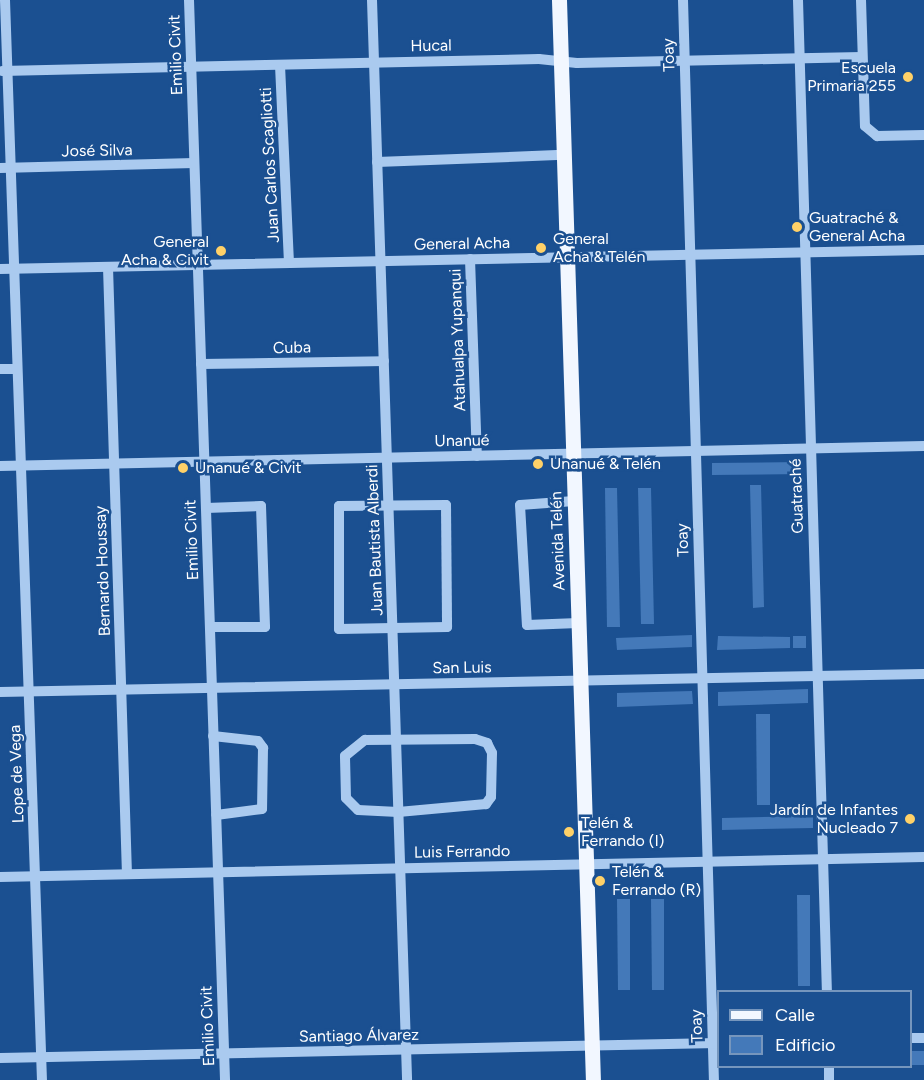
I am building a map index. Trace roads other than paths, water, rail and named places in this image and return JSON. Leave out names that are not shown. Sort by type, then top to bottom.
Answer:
[{"type":"main road","name":"Avenida Telén","points":[[559,0],[592,1080]]},
{"type":"street","name":"Lope de Vega","points":[[5,0],[5,168],[14,269],[42,1080]]},
{"type":"street","name":"Emilio Civit","points":[[189,0],[225,1080]]},
{"type":"street","name":"Juan Bautista Alberdi","points":[[372,0],[407,1080]]},
{"type":"street","name":"Toay","points":[[683,0],[707,861],[716,1043],[714,1080]]},
{"type":"street","name":"Guatraché","points":[[798,0],[827,990]]},
{"type":"street","points":[[861,0],[864,120],[868,132],[880,136],[924,135],[924,140]]},
{"type":"street","name":"Hucal","points":[[4,71],[374,62],[684,61],[862,57]]},
{"type":"street","name":"Juan Carlos Scagliotti","points":[[280,65],[290,263]]},
{"type":"street","points":[[378,162],[564,155]]},
{"type":"street","name":"José Silva","points":[[5,168],[194,164]]},
{"type":"street","name":"General Acha","points":[[0,270],[924,250]]},
{"type":"street","name":"Atahualpa Yupanqui","points":[[470,259],[477,456]]},
{"type":"street","name":"Bernardo Houssay","points":[[108,267],[128,874]]},
{"type":"street","name":"Cuba","points":[[201,364],[384,361]]},
{"type":"street","points":[[0,369],[18,369]]},
{"type":"street","name":"Unanué","points":[[0,466],[924,446]]},
{"type":"street","points":[[574,501],[520,505],[527,625],[578,623]]},
{"type":"street","points":[[446,505],[447,627],[392,628],[339,629],[339,506],[446,505]]},
{"type":"street","points":[[206,508],[261,506],[264,583],[265,627],[210,627]]},
{"type":"street","name":"San Luis","points":[[0,692],[924,674]]},
{"type":"street","points":[[213,736],[258,741],[263,748],[262,809],[216,815]]},
{"type":"street","points":[[475,739],[487,743],[492,753],[492,797],[486,804],[398,812],[358,810],[346,798],[345,756],[350,751],[365,740],[475,739]]},
{"type":"street","name":"Luis Ferrando","points":[[0,877],[924,857]]},
{"type":"street","name":"Santiago Álvarez","points":[[0,1058],[716,1043]]},
{"type":"place","name":"Escuela Primaria 255","points":[[908,77]]},
{"type":"place","name":"Guatraché & General Acha","points":[[797,227]]},
{"type":"place","name":"General Acha & Telén","points":[[541,248]]},
{"type":"place","name":"General Acha & Civit","points":[[221,251]]},
{"type":"place","name":"Unanué & Telén","points":[[538,464]]},
{"type":"place","name":"Unanué & Civit","points":[[183,468]]},
{"type":"place","name":"Jardín de Infantes Nucleado 7","points":[[910,819]]},
{"type":"place","name":"Telén & Ferrando (I)","points":[[569,832]]},
{"type":"place","name":"Telén & Ferrando (R)","points":[[600,881]]}]
